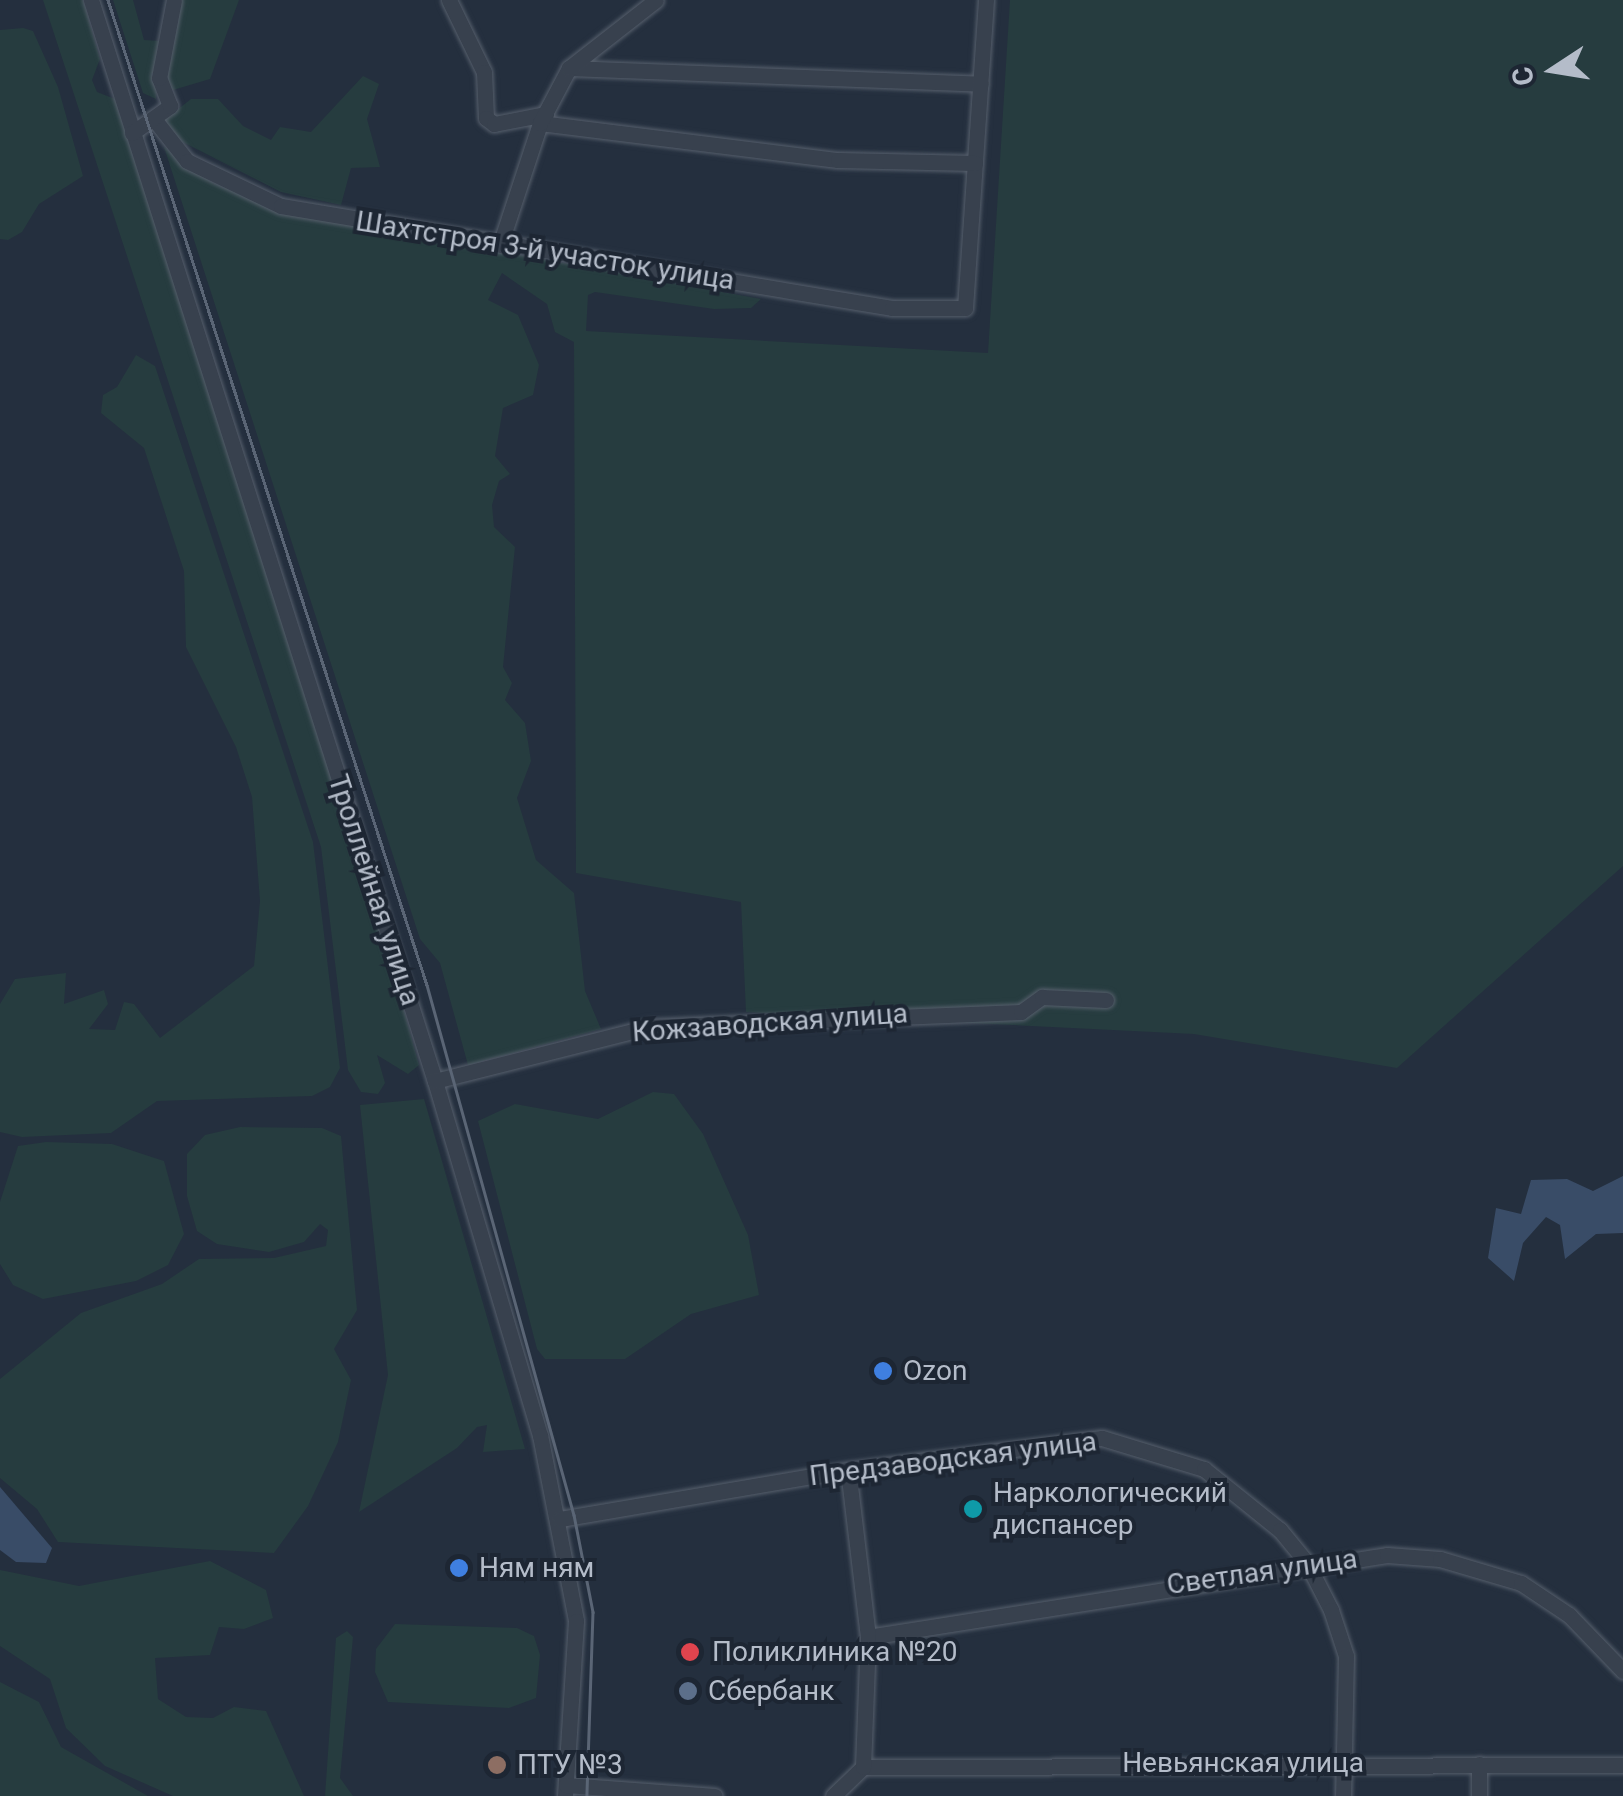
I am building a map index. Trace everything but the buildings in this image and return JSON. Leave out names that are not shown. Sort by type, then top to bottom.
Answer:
[{"type":"street","name":"Троллейная улица","points":[[90,0],[434,1081],[560,1519],[576,1638],[566,1790]]},
{"type":"street","points":[[132,132],[170,106],[160,70],[174,0]]},
{"type":"street","points":[[449,0],[484,72],[486,118],[494,124],[543,119],[838,160],[975,163],[986,0]]},
{"type":"street","points":[[500,246],[543,119],[569,68],[656,0]]},
{"type":"street","points":[[569,68],[981,84]]},
{"type":"street","name":"Шахтстроя 3-й участок улица","points":[[154,120],[187,161],[282,206],[500,246],[892,308],[965,308],[975,163]]},
{"type":"street","name":"Кожзаводская улица","points":[[434,1081],[649,1027],[1021,1012],[1042,997],[1106,1000]]},
{"type":"street","name":"Предзаводская улица","points":[[560,1519],[848,1470],[1102,1438],[1204,1469],[1244,1496],[1307,1562],[1346,1656],[1347,1762],[1343,1796]]},
{"type":"street","points":[[833,1796],[864,1767],[868,1637],[848,1470]]},
{"type":"street","name":"Светлая улица","points":[[868,1637],[1307,1562],[1388,1555],[1494,1572],[1569,1614],[1623,1671]]},
{"type":"street","name":"Невьянская улица","points":[[864,1767],[1347,1762],[1623,1765]]},
{"type":"street","points":[[1479,1764],[1479,1796]]},
{"type":"street","points":[[566,1790],[715,1796]]},
{"type":"green space","points":[[43,0],[83,0],[100,59],[92,80],[97,92],[115,99],[395,978],[419,1065],[408,1074],[377,1055],[385,1083],[378,1094],[361,1092],[348,1070],[321,847]]},
{"type":"green space","points":[[113,0],[133,0],[144,40],[159,41],[156,99],[143,93]]},
{"type":"green space","points":[[180,0],[239,0],[210,79],[173,90],[166,87]]},
{"type":"green space","points":[[1010,0],[1623,0],[1623,866],[1397,1068],[1194,1034],[746,1012],[741,902],[576,873],[574,342],[555,332],[547,304],[502,273],[488,300],[518,315],[539,365],[533,395],[503,408],[495,456],[510,474],[499,481],[492,505],[494,527],[515,547],[503,667],[512,683],[505,700],[525,723],[531,761],[517,798],[536,860],[574,893],[585,991],[601,1029],[468,1065],[440,963],[420,939],[164,147],[213,183],[285,212],[761,299],[751,308],[714,309],[595,292],[588,295],[586,331],[988,353]]},
{"type":"green space","points":[[0,30],[33,31],[58,87],[83,176],[39,204],[22,232],[8,240],[0,239]]},
{"type":"green space","points":[[363,76],[379,84],[367,119],[380,167],[351,168],[341,205],[281,192],[167,134],[163,121],[191,99],[218,99],[243,126],[271,140],[280,127],[311,132]]},
{"type":"green space","points":[[136,355],[155,366],[313,842],[340,1068],[330,1087],[312,1096],[157,1101],[111,1133],[22,1137],[0,1132],[0,1004],[15,979],[66,973],[64,1004],[104,990],[108,1004],[89,1029],[115,1030],[124,1002],[134,1004],[160,1038],[254,966],[260,901],[252,797],[236,747],[186,647],[184,571],[144,448],[101,413],[103,395],[117,387]]},
{"type":"green space","points":[[653,1092],[674,1094],[703,1134],[748,1235],[759,1295],[691,1314],[625,1359],[545,1359],[537,1349],[478,1121],[515,1104],[598,1119]]},
{"type":"green space","points":[[424,1099],[525,1449],[483,1452],[487,1425],[477,1427],[457,1448],[359,1512],[388,1375],[360,1105]]},
{"type":"green space","points":[[240,1127],[322,1128],[341,1136],[357,1310],[334,1349],[351,1380],[338,1442],[308,1506],[274,1553],[58,1542],[37,1509],[0,1478],[0,1379],[81,1313],[162,1284],[199,1259],[274,1258],[326,1246],[328,1230],[320,1224],[304,1242],[269,1252],[217,1244],[197,1231],[187,1196],[187,1154],[205,1135]]},
{"type":"green space","points":[[46,1142],[112,1144],[164,1161],[184,1234],[168,1265],[136,1281],[43,1299],[13,1285],[0,1264],[0,1202],[18,1146]]},
{"type":"green space","points":[[210,1561],[266,1590],[273,1618],[244,1629],[219,1627],[210,1655],[155,1658],[158,1699],[186,1717],[213,1718],[234,1707],[266,1711],[304,1796],[173,1796],[105,1766],[66,1728],[50,1679],[0,1646],[0,1570],[79,1586]]},
{"type":"green space","points":[[395,1624],[517,1628],[534,1636],[540,1655],[536,1698],[509,1708],[388,1702],[375,1672],[376,1649]]},
{"type":"green space","points":[[347,1631],[353,1637],[340,1778],[353,1796],[325,1796],[336,1638]]},
{"type":"green space","points":[[0,1682],[39,1702],[61,1747],[148,1796],[0,1796]]},
{"type":"water","points":[[1623,1176],[1623,1233],[1596,1234],[1565,1259],[1560,1225],[1546,1217],[1523,1243],[1514,1281],[1488,1258],[1496,1208],[1521,1214],[1531,1180],[1567,1179],[1593,1191]]},
{"type":"water","points":[[0,1487],[52,1548],[46,1563],[16,1562],[0,1550]]},
{"type":"tram line","points":[[108,0],[427,985],[574,1515],[593,1612],[587,1796]]},
{"type":"place","name":"Ozon","points":[[883,1371]]},
{"type":"place","name":"Наркологический диспансер","points":[[973,1509]]},
{"type":"place","name":"Ням ням","points":[[459,1568]]},
{"type":"place","name":"Поликлиника №20","points":[[690,1652]]},
{"type":"place","name":"Сбербанк","points":[[688,1691]]},
{"type":"place","name":"ПТУ №3","points":[[497,1765]]}]
